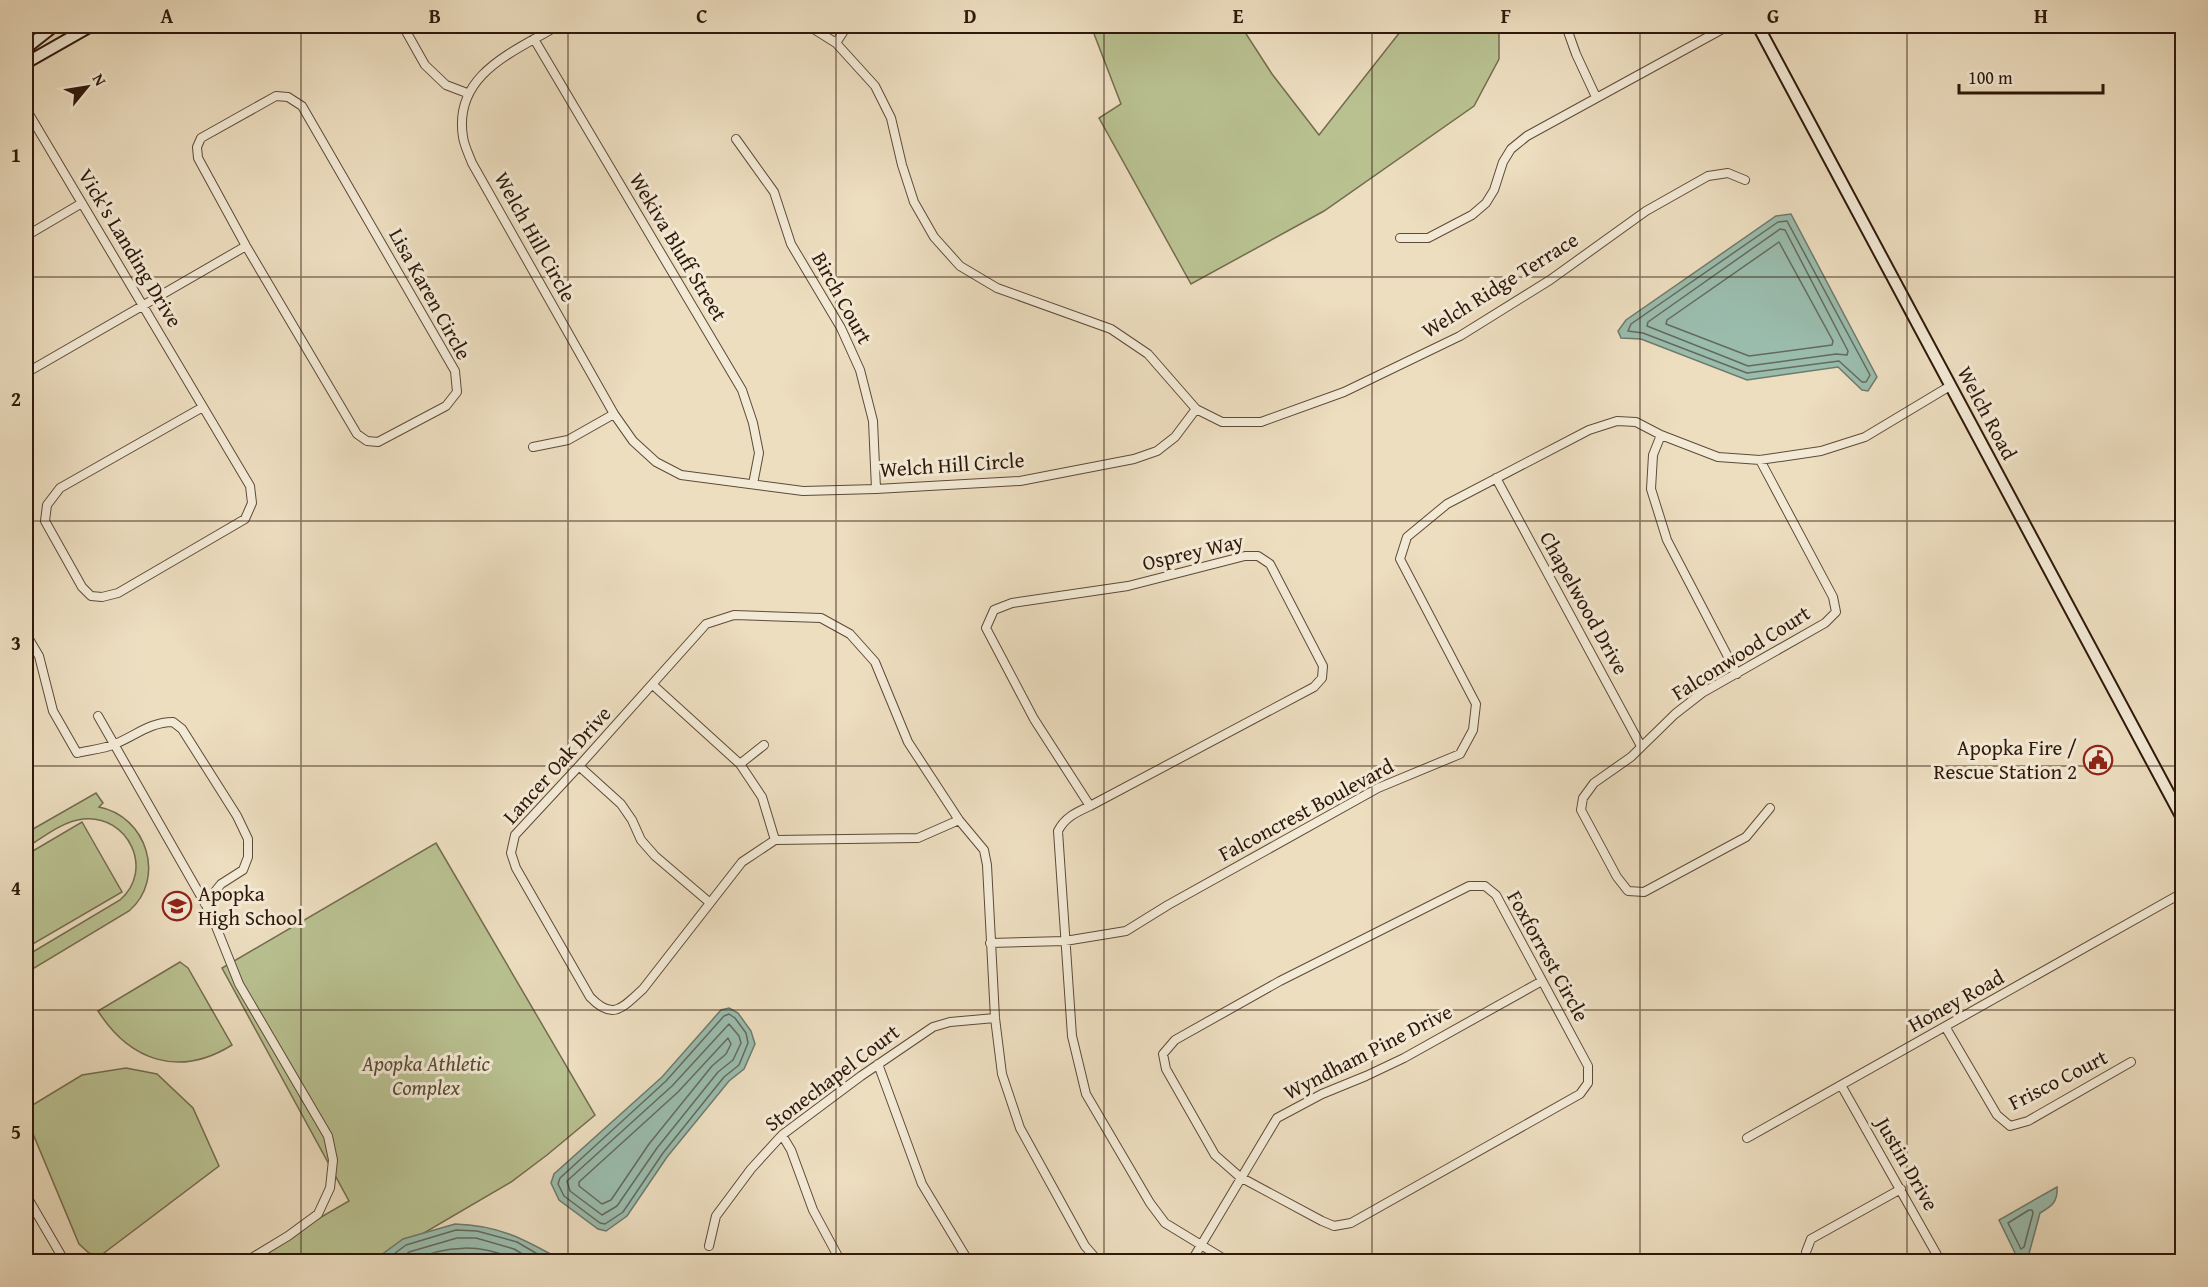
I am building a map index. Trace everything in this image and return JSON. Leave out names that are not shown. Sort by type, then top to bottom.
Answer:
[{"type":"street","points":[[26,48],[54,26]]},
{"type":"street","points":[[26,63],[91,26]]},
{"type":"street","points":[[404,26],[425,65],[446,85],[467,93],[477,78],[493,63],[557,26]]},
{"type":"street","points":[[808,26],[836,43],[875,86],[891,118],[902,165],[914,202],[934,237],[960,266],[997,288],[1111,329],[1148,354],[1196,409]]},
{"type":"street","points":[[836,43],[847,26]]},
{"type":"street","points":[[1566,26],[1596,97]]},
{"type":"street","points":[[1400,238],[1428,238],[1472,214],[1486,204],[1494,190],[1503,162],[1511,149],[1527,136],[1728,26]]},
{"type":"street","name":"Welch Road","points":[[1758,26],[2182,818]]},
{"type":"street","name":"Wekiva Bluff Street","points":[[534,39],[742,390],[753,423],[759,453],[753,484]]},
{"type":"street","name":"Welch Hill Circle","points":[[467,93],[463,114],[463,137],[472,163],[614,414],[633,441],[656,462],[681,475],[803,491],[1020,481],[1134,459],[1157,451],[1174,437],[1196,409]]},
{"type":"street","name":"Lisa Karen Circle","points":[[276,96],[288,97],[302,106],[455,371],[457,392],[446,406],[378,442],[367,441],[357,434],[246,246],[198,158],[197,147],[201,138],[276,96]]},
{"type":"street","name":"Vick's Landing Drive","points":[[26,109],[250,486],[252,503],[245,519],[118,592],[102,597],[91,596],[82,587],[45,521],[47,505],[51,497],[60,488],[203,407]]},
{"type":"street","name":"Birch Court","points":[[736,139],[774,192],[791,244],[841,328],[860,370],[873,421],[876,489]]},
{"type":"street","name":"Welch Ridge Terrace","points":[[1196,409],[1222,422],[1261,422],[1344,392],[1460,336],[1550,280],[1646,211],[1708,176],[1728,172],[1745,180]]},
{"type":"street","points":[[26,236],[82,202]]},
{"type":"street","points":[[26,373],[246,246]]},
{"type":"street","name":"Falconcrest Boulevard","points":[[990,943],[1065,941],[1126,931],[1168,905],[1378,788],[1460,754],[1473,730],[1476,704],[1400,559],[1407,537],[1447,504],[1589,430],[1617,421],[1636,422],[1661,435],[1718,457],[1760,460],[1821,451],[1865,437],[1950,386]]},
{"type":"street","points":[[533,447],[568,440],[614,414]]},
{"type":"street","points":[[1661,435],[1653,455],[1650,489],[1667,540],[1737,674]]},
{"type":"street","name":"Falconwood Court","points":[[1760,460],[1833,597],[1836,612],[1825,623],[1702,693],[1676,714],[1631,757],[1594,783],[1583,798],[1581,810],[1617,877],[1628,891],[1644,892],[1746,837],[1770,808]]},
{"type":"street","name":"Chapelwood Drive","points":[[1496,478],[1641,746]]},
{"type":"street","name":"Osprey Way","points":[[1065,941],[1058,831],[1063,822],[1314,687],[1322,678],[1323,666],[1270,564],[1258,556],[1245,556],[1128,586],[1012,603],[994,610],[986,628],[1034,718],[1090,806]]},
{"type":"street","name":"Lancer Oak Drive","points":[[775,840],[742,862],[643,989],[627,1004],[612,1011],[602,1009],[591,997],[522,878],[511,853],[515,835],[706,624],[734,615],[821,618],[850,634],[875,662],[908,742],[959,820],[984,850],[987,865],[995,1018],[1002,1074],[1020,1128],[1085,1246],[1099,1262]]},
{"type":"street","points":[[26,633],[39,656],[53,711],[77,753],[114,745],[132,734],[163,722],[173,722],[182,729],[237,816],[248,839],[248,857],[243,870],[221,884],[205,904]]},
{"type":"street","points":[[652,685],[740,764],[762,797],[775,840],[918,838],[959,820]]},
{"type":"street","points":[[98,716],[205,904],[239,984],[328,1136],[333,1160],[330,1188],[318,1214],[288,1236],[245,1262]]},
{"type":"street","points":[[740,764],[764,745]]},
{"type":"street","points":[[579,766],[621,804],[632,820],[641,840],[655,856],[709,902]]},
{"type":"street","name":"Foxforrest Circle","points":[[1469,886],[1485,886],[1496,895],[1588,1066],[1588,1083],[1580,1094],[1351,1223],[1334,1226],[1240,1177],[1215,1155],[1166,1069],[1163,1054],[1175,1040],[1280,981],[1469,886]]},
{"type":"street","name":"Honey Road","points":[[1747,1138],[1946,1028],[2182,893]]},
{"type":"street","points":[[1065,941],[1072,1036],[1086,1094],[1150,1203],[1166,1223],[1229,1262]]},
{"type":"street","name":"Wyndham Pine Drive","points":[[1191,1262],[1277,1118],[1322,1094],[1404,1058],[1542,981]]},
{"type":"street","name":"Stonechapel Court","points":[[709,1246],[716,1216],[782,1135],[812,1111],[933,1027],[995,1018]]},
{"type":"street","name":"Frisco Court","points":[[1946,1028],[1997,1115],[2010,1126],[2028,1120],[2131,1062]]},
{"type":"street","points":[[878,1064],[922,1184],[969,1262]]},
{"type":"street","name":"Justin Drive","points":[[1841,1085],[1941,1262]]},
{"type":"street","points":[[782,1135],[791,1150],[813,1210],[841,1262]]},
{"type":"street","points":[[1806,1262],[1806,1252],[1811,1239],[1901,1189]]},
{"type":"street","points":[[26,1195],[65,1262]]},
{"type":"green space","points":[[1091,26],[1241,26],[1272,74],[1319,135],[1400,32],[1399,26],[1499,26],[1499,59],[1474,106],[1324,211],[1191,284],[1099,118],[1121,104]]},
{"type":"green space","points":[[96,793],[103,803],[99,807],[129,822],[139,835],[146,850],[149,866],[147,882],[141,897],[129,911],[26,973],[26,956],[120,900],[130,888],[135,874],[136,860],[132,846],[113,825],[99,820],[75,820],[53,830],[26,848],[26,833]]},
{"type":"green space","points":[[82,822],[122,892],[26,948],[26,855]]},
{"type":"green space","name":"Apopka Athletic Complex","points":[[436,843],[595,1115],[511,1182],[393,1251],[391,1261],[245,1261],[349,1201],[222,968]]},
{"type":"green space","points":[[180,962],[188,968],[232,1045],[193,1061],[175,1062],[157,1059],[140,1052],[125,1042],[98,1011]]},
{"type":"green space","points":[[126,1068],[157,1074],[193,1108],[219,1166],[100,1256],[89,1253],[79,1244],[26,1117],[26,1109],[82,1075]]},
{"type":"water","points":[[1791,214],[1877,377],[1868,391],[1862,390],[1838,367],[1747,380],[1641,339],[1621,338],[1618,331],[1626,320],[1776,216]]},
{"type":"water","points":[[729,1008],[738,1013],[751,1031],[755,1044],[744,1069],[729,1081],[667,1157],[627,1216],[606,1231],[598,1229],[559,1200],[551,1183],[554,1174],[662,1077],[721,1010]]},
{"type":"water","points":[[2057,1187],[2053,1203],[2040,1213],[2027,1261],[2019,1261],[1999,1220]]},
{"type":"water","points":[[455,1224],[485,1227],[512,1235],[563,1261],[373,1261],[403,1239]]},
{"type":"place","name":"Apopka Fire / Rescue Station 2","points":[[2098,760]]},
{"type":"place","name":"Apopka High School","points":[[177,906]]}]
